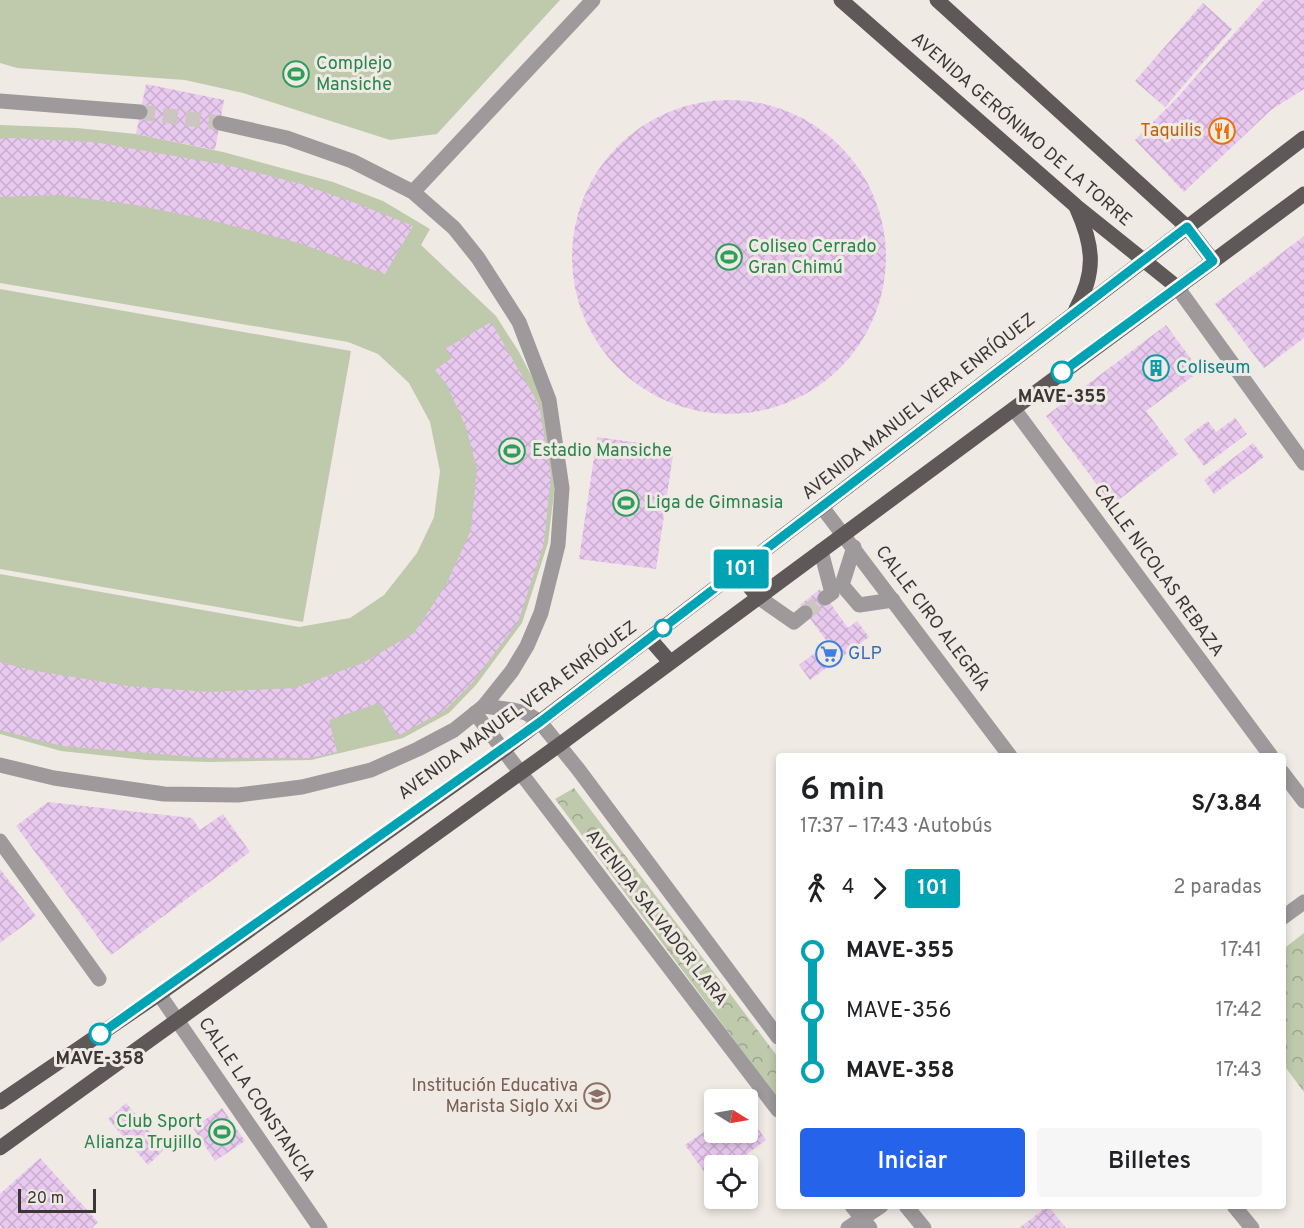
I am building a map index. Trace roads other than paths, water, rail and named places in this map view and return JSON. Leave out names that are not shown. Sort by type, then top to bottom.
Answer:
[{"type":"main road","name":"AVENIDA GERÓNIMO DE LA TORRE","points":[[841,0],[1076,207],[1177,287]]},
{"type":"main road","name":"AVENIDA GERÓNIMO DE LA TORRE","points":[[937,0],[1187,227],[1213,261]]},
{"type":"main road","name":"AVENIDA MANUEL VERA ENRÍQUEZ","points":[[0,1102],[159,994],[503,750],[1304,138]]},
{"type":"main road","points":[[0,1148],[559,745],[1304,194]]},
{"type":"main road","points":[[1075,312],[1086,291],[1091,262],[1088,233],[1076,207]]},
{"type":"main road","points":[[737,572],[758,597]]},
{"type":"main road","points":[[650,639],[670,662]]},
{"type":"street","points":[[413,192],[593,0]]},
{"type":"street","points":[[1,101],[140,112]]},
{"type":"street","points":[[0,765],[54,778],[164,794],[238,795],[302,787],[371,770],[454,730],[479,710],[512,671],[527,646],[540,613],[562,488],[549,400],[519,322],[478,258],[454,228],[413,192],[352,161],[287,138],[220,123]]},
{"type":"street","points":[[1177,287],[1304,463]]},
{"type":"street","name":"CALLE NICOLAS REBAZA","points":[[1014,409],[1269,753]]},
{"type":"street","name":"CALLE CIRO ALEGRÍA","points":[[822,507],[844,533],[1008,753]]},
{"type":"street","points":[[833,592],[854,547]]},
{"type":"street","points":[[821,550],[833,592],[859,605],[893,600]]},
{"type":"street","points":[[758,597],[794,622],[805,613]]},
{"type":"street","points":[[479,710],[513,710],[526,713],[540,722]]},
{"type":"street","name":"AVENIDA SALVADOR LARA","points":[[479,710],[520,773],[776,1107]]},
{"type":"street","name":"AVENIDA SALVADOR LARA","points":[[540,722],[776,1034]]},
{"type":"street","points":[[1286,777],[1304,801]]},
{"type":"street","points":[[0,841],[99,979]]},
{"type":"street","points":[[1286,915],[1304,902]]},
{"type":"street","name":"CALLE LA CONSTANCIA","points":[[159,994],[320,1228]]},
{"type":"street","points":[[854,1209],[866,1223]]},
{"type":"street","points":[[848,1228],[866,1223],[878,1209]]},
{"type":"street","points":[[908,1209],[924,1228]]},
{"type":"street","points":[[1236,1209],[1251,1228]]},
{"type":"tunnel","points":[[140,112],[220,123]]},
{"type":"tunnel","points":[[805,613],[825,598]]},
{"type":"place","name":"Complejo Mansiche","points":[[296,74]]},
{"type":"place","name":"Taquilis","points":[[1222,131]]},
{"type":"place","name":"Coliseo Cerrado Gran Chimú","points":[[729,257]]},
{"type":"place","name":"Coliseum","points":[[1156,368]]},
{"type":"place","name":"MAVE-355","points":[[1062,372]]},
{"type":"place","name":"Estadio Mansiche","points":[[512,451]]},
{"type":"place","name":"Liga de Gimnasia","points":[[626,503]]},
{"type":"place","name":"GLP","points":[[829,654]]},
{"type":"place","name":"MAVE-358","points":[[100,1034]]},
{"type":"place","name":"Institución Educativa Marista Siglo Xxi","points":[[597,1096]]},
{"type":"place","name":"Club Sport Alianza Trujillo","points":[[222,1132]]}]
